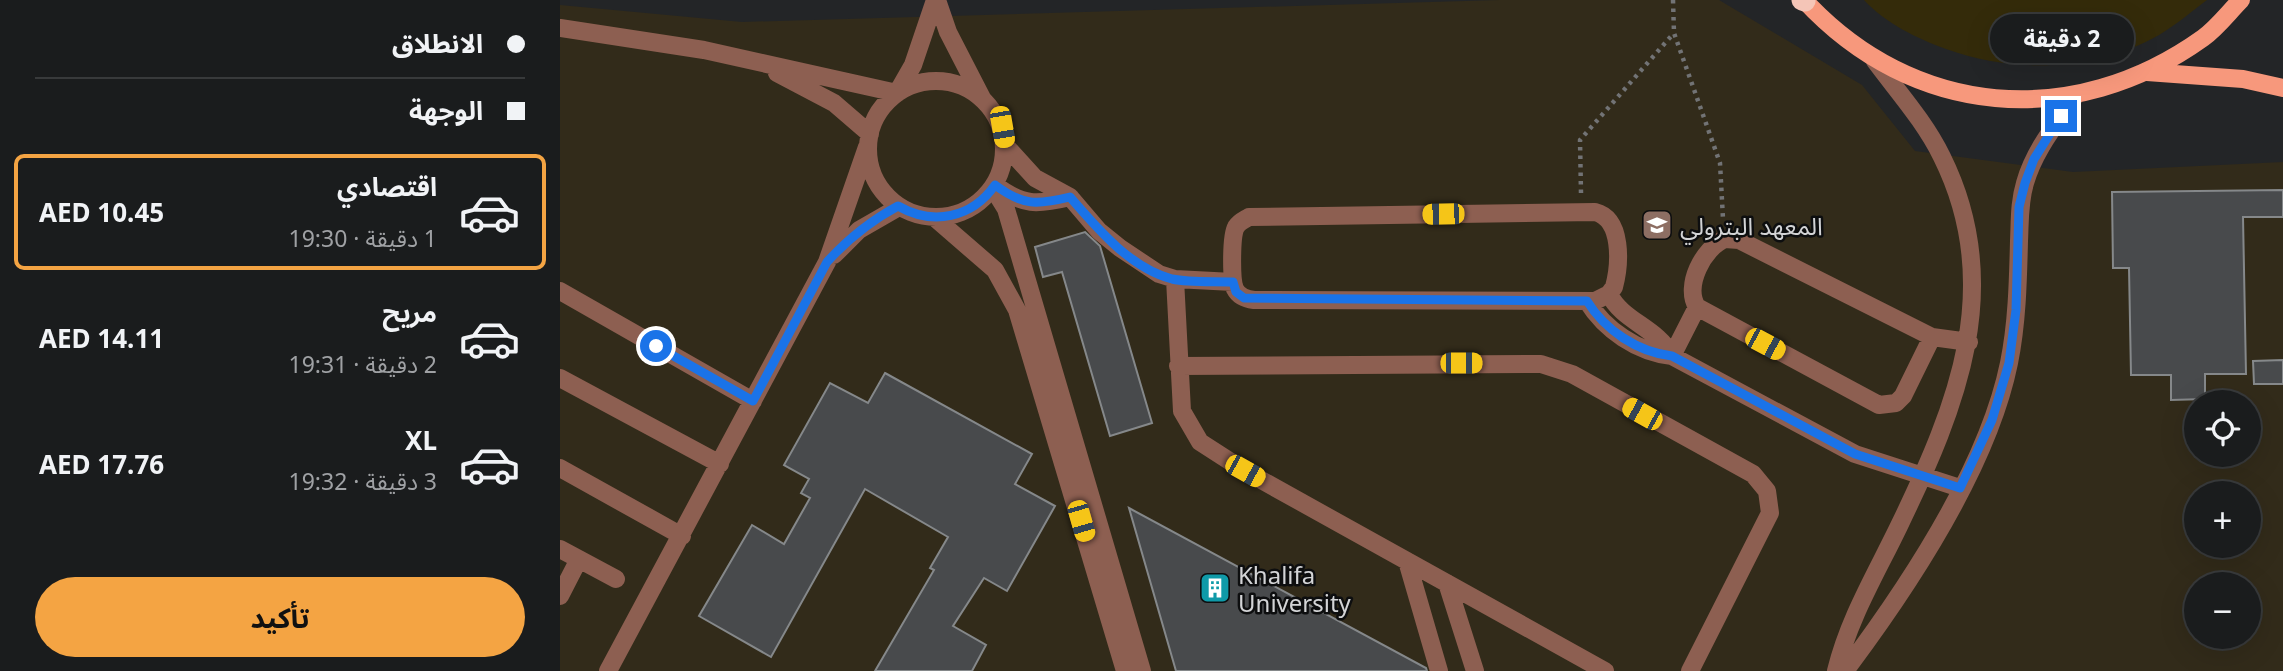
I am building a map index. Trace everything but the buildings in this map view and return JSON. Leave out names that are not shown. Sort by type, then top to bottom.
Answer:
[{"type":"main road","points":[[1803,0],[1841,36],[1875,61],[1942,89],[2006,100],[2075,96],[2109,88],[2147,72],[2205,36],[2241,0]]},
{"type":"main road","points":[[2147,72],[2243,79],[2283,88]]},
{"type":"street","points":[[608,671],[827,262],[881,107],[897,93],[913,65],[936,0]]},
{"type":"street","points":[[759,63],[834,103],[869,140],[875,181],[898,206],[909,213],[935,218],[968,211],[994,187],[1003,166],[1005,145],[1002,127],[982,98],[948,32],[936,0]]},
{"type":"street","points":[[560,28],[704,50],[897,93],[932,81],[958,85],[982,98]]},
{"type":"street","points":[[1836,671],[1856,611],[1922,478],[1961,376],[1969,342],[1973,278],[1970,245],[1959,200],[1942,156],[1917,116],[1875,61]]},
{"type":"street","points":[[1845,671],[1898,598],[1960,488],[1992,420],[2009,363],[2016,310],[2019,207],[2025,183],[2034,159],[2075,96]]},
{"type":"street","points":[[1005,145],[1035,178],[1070,197],[1099,231],[1159,274],[1175,279],[1233,282]]},
{"type":"street","points":[[994,187],[1025,202],[1070,197]]},
{"type":"street","points":[[994,187],[1006,209],[1142,671]]},
{"type":"street","points":[[827,262],[859,230],[898,206]]},
{"type":"street","points":[[1582,212],[1605,215],[1613,222],[1616,231],[1616,279],[1609,294],[1595,301],[1254,300],[1244,298],[1236,292],[1233,282],[1233,234],[1236,226],[1249,217],[1582,212]]},
{"type":"street","points":[[935,218],[995,271],[1017,310],[1125,671]]},
{"type":"street","points":[[1932,337],[1903,396],[1896,403],[1879,405],[1697,307],[1692,299],[1693,280],[1713,245],[1725,239],[1740,240],[1932,337],[1969,342]]},
{"type":"street","points":[[1175,279],[1182,411],[1200,442],[1214,453],[1605,671]]},
{"type":"street","points":[[560,291],[753,401]]},
{"type":"street","points":[[1609,294],[1620,311],[1661,338],[1672,356]]},
{"type":"street","points":[[1587,301],[1601,320],[1646,350],[1672,356],[1855,454],[1922,478],[1960,488]]},
{"type":"street","points":[[1672,356],[1697,307]]},
{"type":"street","points":[[1178,366],[1541,364],[1572,374],[1753,474],[1767,491],[1770,513],[1690,671]]},
{"type":"street","points":[[560,379],[720,464]]},
{"type":"street","points":[[560,468],[682,536]]},
{"type":"street","points":[[560,549],[616,579]]},
{"type":"street","points":[[560,596],[579,559]]},
{"type":"street","points":[[1407,561],[1439,671]]},
{"type":"street","points":[[1447,583],[1475,671]]},
{"type":"path","points":[[1673,0],[1674,33],[1720,163],[1725,239]]},
{"type":"path","points":[[1582,212],[1580,140],[1674,33]]},
{"type":"shaded area","points":[[1499,0],[1719,0],[1862,85],[1915,151],[2073,172],[2283,162],[2283,671],[560,671],[560,5],[742,22]]},
{"type":"sand","points":[[1864,0],[2207,0],[2159,35],[2134,47],[2082,62],[2027,65],[1972,57],[1935,45],[1892,23]]},
{"type":"place","name":"المعهد البترولي","points":[[1657,225]]},
{"type":"place","name":"Khalifa University","points":[[1215,588]]},
{"type":"route","points":[[656,346],[753,401],[827,262],[842,245],[859,230],[898,206],[909,213],[922,216],[951,216],[968,211],[995,185],[1014,199],[1025,202],[1070,197],[1099,231],[1159,274],[1175,279],[1233,282],[1236,292],[1244,298],[1254,300],[1587,301],[1610,328],[1646,350],[1672,356],[1855,454],[1888,467],[1960,488],[1992,420],[2009,363],[2016,310],[2019,207],[2025,183],[2034,159],[2061,116]]}]
